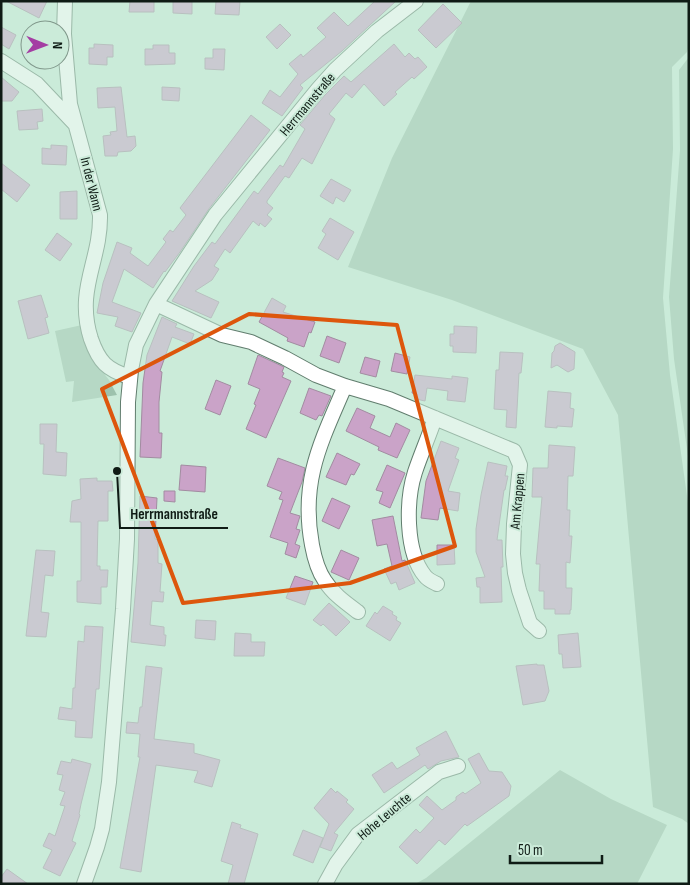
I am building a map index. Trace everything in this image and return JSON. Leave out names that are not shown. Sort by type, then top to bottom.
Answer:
[{"type":"street","name":"In der Wann","points":[[65,1],[64,34],[70,104],[100,214],[100,229],[85,297],[88,328],[93,346],[102,363],[115,372],[130,377]]},
{"type":"street","name":"Herrmannstraße","points":[[84,884],[102,829],[109,782],[124,600],[128,402],[136,345],[156,304],[215,215],[318,89],[370,37],[416,1]]},
{"type":"street","points":[[1,61],[38,84],[76,125]]},
{"type":"street","name":"Am Krappen","points":[[156,304],[222,334],[252,342],[316,375],[389,399],[514,451],[520,465],[514,524],[513,554],[515,572],[518,590],[530,624],[539,631]]},
{"type":"street","points":[[345,386],[318,450],[309,489],[309,529],[314,555],[323,579],[333,592],[358,612]]},
{"type":"street","points":[[435,418],[415,473],[410,493],[409,516],[411,541],[419,568],[426,578],[437,584]]},
{"type":"street","name":"Hohe Leuchte","points":[[325,884],[336,864],[358,834],[439,772],[458,766]]},
{"type":"highlighted area","points":[[249,314],[397,325],[455,546],[350,583],[183,603],[102,389]]},
{"type":"green space","points":[[471,1],[689,1],[689,46],[687,52],[672,67],[673,149],[663,298],[670,375],[689,510],[689,824],[682,819],[653,807],[618,415],[583,349],[452,300],[348,267],[392,158]]},
{"type":"green space","points":[[689,57],[689,463],[674,359],[669,297],[680,150],[679,70]]},
{"type":"green space","points":[[82,325],[96,363],[109,380],[117,395],[72,402],[74,381],[66,382],[55,331]]},
{"type":"green space","points":[[560,770],[611,799],[667,825],[637,884],[415,884],[426,878]]},
{"type":"building","points":[[6,1],[47,1],[39,18]]},
{"type":"building","points":[[130,1],[154,1],[154,12],[129,12]]},
{"type":"building","points":[[173,1],[192,1],[192,14],[173,13]]},
{"type":"building","points":[[216,1],[240,1],[239,15],[215,14]]},
{"type":"building","points":[[375,1],[396,1],[342,51],[300,85],[303,88],[282,116],[262,103],[270,90],[280,97],[298,74],[289,64],[301,54],[303,57],[326,37],[317,28],[334,12],[348,26]]},
{"type":"building","points":[[443,4],[462,23],[436,48],[418,30]]},
{"type":"building","points":[[280,24],[291,35],[277,49],[266,37]]},
{"type":"building","points":[[1,27],[16,35],[9,49],[1,44]]},
{"type":"building","points":[[94,44],[113,45],[113,57],[107,57],[107,65],[89,64],[89,48],[94,48]]},
{"type":"building","points":[[394,44],[405,57],[409,53],[415,59],[418,57],[427,67],[395,92],[397,94],[384,106],[364,84],[352,98],[346,93],[329,114],[335,119],[312,164],[302,158],[289,178],[285,176],[267,201],[273,208],[267,215],[272,219],[265,227],[260,223],[259,226],[253,221],[230,253],[225,249],[214,266],[219,269],[212,280],[195,291],[219,302],[211,318],[172,301],[194,266],[212,242],[215,244],[254,191],[258,194],[280,165],[283,167],[305,129],[300,125],[325,95],[344,76],[351,82]]},
{"type":"building","points":[[153,45],[169,45],[169,53],[175,53],[175,64],[145,65],[145,49],[153,49]]},
{"type":"building","points":[[213,49],[225,49],[224,70],[205,69],[205,58],[213,58]]},
{"type":"building","points":[[1,77],[19,92],[12,101],[1,101]]},
{"type":"building","points":[[121,87],[127,137],[135,136],[136,146],[131,151],[118,152],[117,156],[105,156],[103,136],[111,135],[110,132],[117,131],[115,107],[98,108],[97,88]]},
{"type":"building","points":[[162,87],[180,88],[179,101],[162,100]]},
{"type":"building","points":[[42,109],[43,121],[37,122],[38,129],[19,130],[17,111]]},
{"type":"building","points":[[251,115],[270,130],[208,210],[153,288],[124,269],[112,302],[141,313],[132,332],[115,326],[118,317],[97,313],[103,283],[117,242],[132,248],[130,253],[148,266],[166,242],[163,239],[170,230],[173,232],[186,215],[180,208]]},
{"type":"building","points":[[51,145],[67,146],[66,165],[42,164],[42,148],[51,149]]},
{"type":"building","points":[[1,163],[30,185],[17,202],[1,189]]},
{"type":"building","points":[[331,179],[351,190],[344,202],[336,197],[333,204],[320,196]]},
{"type":"building","points":[[77,191],[77,219],[60,219],[60,192]]},
{"type":"building","points":[[330,218],[354,232],[338,260],[318,248],[326,234],[322,231]]},
{"type":"building","points":[[57,233],[72,244],[60,261],[45,250]]},
{"type":"building","points":[[41,295],[48,317],[45,318],[49,333],[28,339],[18,301]]},
{"type":"building","points":[[272,298],[286,306],[283,312],[315,322],[304,347],[287,341],[288,338],[259,322]]},
{"type":"building","points":[[162,317],[177,324],[175,327],[194,334],[190,344],[172,337],[160,371],[162,372],[159,402],[159,433],[162,433],[161,458],[140,457],[143,383],[147,355]]},
{"type":"building","points":[[454,326],[477,327],[476,353],[453,352],[453,346],[450,346],[450,334],[454,334]]},
{"type":"building","points":[[327,336],[346,343],[339,363],[320,356]]},
{"type":"building","points":[[560,343],[575,352],[574,369],[568,372],[557,365],[551,368],[552,353],[555,346]]},
{"type":"building","points":[[500,352],[523,353],[521,373],[519,373],[516,428],[506,427],[507,410],[494,409],[496,370],[499,370]]},
{"type":"building","points":[[395,353],[410,357],[407,374],[391,371]]},
{"type":"building","points":[[258,355],[284,367],[282,377],[291,381],[266,438],[246,429],[256,405],[254,404],[260,389],[248,384]]},
{"type":"building","points":[[365,357],[380,361],[376,377],[360,373]]},
{"type":"building","points":[[415,375],[452,379],[452,376],[468,378],[465,402],[447,400],[448,391],[427,388],[425,401],[416,399],[417,394],[412,393]]},
{"type":"building","points":[[216,380],[231,386],[220,415],[205,409]]},
{"type":"building","points":[[309,388],[331,396],[322,416],[319,415],[316,420],[300,413]]},
{"type":"building","points":[[548,391],[571,393],[570,408],[574,409],[572,427],[545,427]]},
{"type":"building","points":[[357,408],[375,416],[370,428],[390,437],[396,423],[410,430],[397,458],[378,450],[379,447],[346,431]]},
{"type":"building","points":[[40,424],[57,424],[56,452],[67,453],[66,476],[43,474],[44,444],[40,444]]},
{"type":"building","points":[[441,441],[459,448],[455,458],[459,460],[448,491],[460,493],[458,511],[440,508],[438,520],[421,518],[426,481]]},
{"type":"building","points":[[549,445],[575,447],[573,476],[568,476],[567,510],[570,510],[569,536],[572,536],[570,563],[566,562],[566,588],[572,588],[570,614],[555,614],[555,609],[544,609],[544,591],[539,591],[540,564],[536,564],[542,497],[532,497],[533,468],[548,468]]},
{"type":"building","points":[[337,453],[360,464],[354,475],[351,474],[346,485],[326,477]]},
{"type":"building","points":[[278,458],[305,468],[302,482],[290,513],[300,516],[296,529],[300,530],[295,544],[300,546],[296,558],[285,554],[288,543],[270,537],[283,500],[279,499],[282,492],[267,486]]},
{"type":"building","points":[[488,462],[507,466],[505,476],[508,476],[504,490],[497,540],[502,540],[502,602],[480,603],[480,587],[477,587],[476,578],[485,577],[476,552],[476,529]]},
{"type":"building","points":[[181,465],[206,467],[205,492],[179,490]]},
{"type":"building","points":[[387,465],[405,473],[390,508],[379,503],[383,492],[376,490]]},
{"type":"building","points":[[97,478],[97,481],[112,481],[113,491],[108,491],[108,521],[98,521],[97,566],[100,566],[100,570],[108,570],[107,587],[101,587],[101,604],[77,602],[77,581],[81,581],[81,522],[70,522],[72,501],[81,499],[80,479]]},
{"type":"building","points":[[164,491],[175,491],[175,502],[164,501]]},
{"type":"building","points":[[140,496],[157,498],[155,539],[158,540],[158,563],[162,564],[160,592],[164,592],[163,602],[152,601],[150,625],[164,627],[164,635],[166,635],[165,646],[131,642],[138,563]]},
{"type":"building","points":[[332,498],[350,506],[339,529],[322,521]]},
{"type":"building","points":[[393,516],[402,561],[405,560],[415,583],[399,590],[396,582],[391,584],[384,569],[392,566],[387,544],[377,546],[372,520]]},
{"type":"building","points":[[437,545],[454,545],[455,564],[437,565]]},
{"type":"building","points":[[36,550],[55,551],[53,576],[45,575],[41,612],[49,613],[46,637],[26,636]]},
{"type":"building","points":[[341,550],[359,558],[349,580],[331,572]]},
{"type":"building","points":[[295,576],[313,582],[305,605],[286,598]]},
{"type":"building","points":[[329,603],[350,622],[336,636],[323,624],[321,626],[313,620]]},
{"type":"building","points":[[383,606],[393,612],[392,614],[397,617],[396,620],[401,623],[390,641],[366,626],[375,612],[377,614]]},
{"type":"building","points":[[196,620],[216,621],[215,640],[195,638]]},
{"type":"building","points":[[85,626],[103,627],[99,689],[96,689],[92,738],[75,737],[76,721],[58,719],[60,707],[72,709],[78,641],[84,642]]},
{"type":"building","points":[[235,633],[251,634],[251,642],[265,642],[264,656],[234,656]]},
{"type":"building","points":[[578,633],[581,667],[563,668],[562,654],[559,654],[558,635]]},
{"type":"building","points":[[544,665],[549,691],[545,701],[523,705],[516,666]]},
{"type":"building","points":[[146,666],[162,668],[154,739],[194,744],[194,753],[220,760],[212,787],[194,782],[198,771],[156,765],[141,872],[120,868],[140,757],[138,757],[140,734],[126,733],[127,722],[138,723],[140,707],[142,707]]},
{"type":"building","points":[[446,731],[459,757],[441,761],[428,769],[425,765],[384,793],[372,775],[392,762],[397,769],[420,755],[416,748]]},
{"type":"building","points":[[479,753],[489,771],[502,772],[511,786],[509,796],[467,826],[465,824],[445,845],[439,840],[417,864],[399,847],[416,829],[420,833],[434,818],[419,805],[427,796],[442,810],[456,800],[456,797],[463,792],[465,794],[481,783],[468,759]]},
{"type":"building","points":[[72,759],[91,764],[80,815],[72,841],[76,843],[60,876],[43,868],[52,850],[43,846],[49,833],[55,836],[65,806],[60,805],[65,792],[59,790],[63,775],[57,774],[61,761],[71,763]]},
{"type":"building","points":[[331,788],[348,800],[346,802],[354,809],[334,833],[338,835],[331,851],[320,847],[329,824],[314,808]]},
{"type":"building","points":[[232,822],[241,825],[240,828],[258,834],[244,884],[228,884],[233,865],[221,861]]},
{"type":"building","points":[[303,830],[323,838],[313,863],[293,855]]},
{"type":"building","points":[[7,869],[28,884],[1,884],[1,877]]},
{"type":"place","name":"Herrmannstraße","points":[[117,471]]}]
